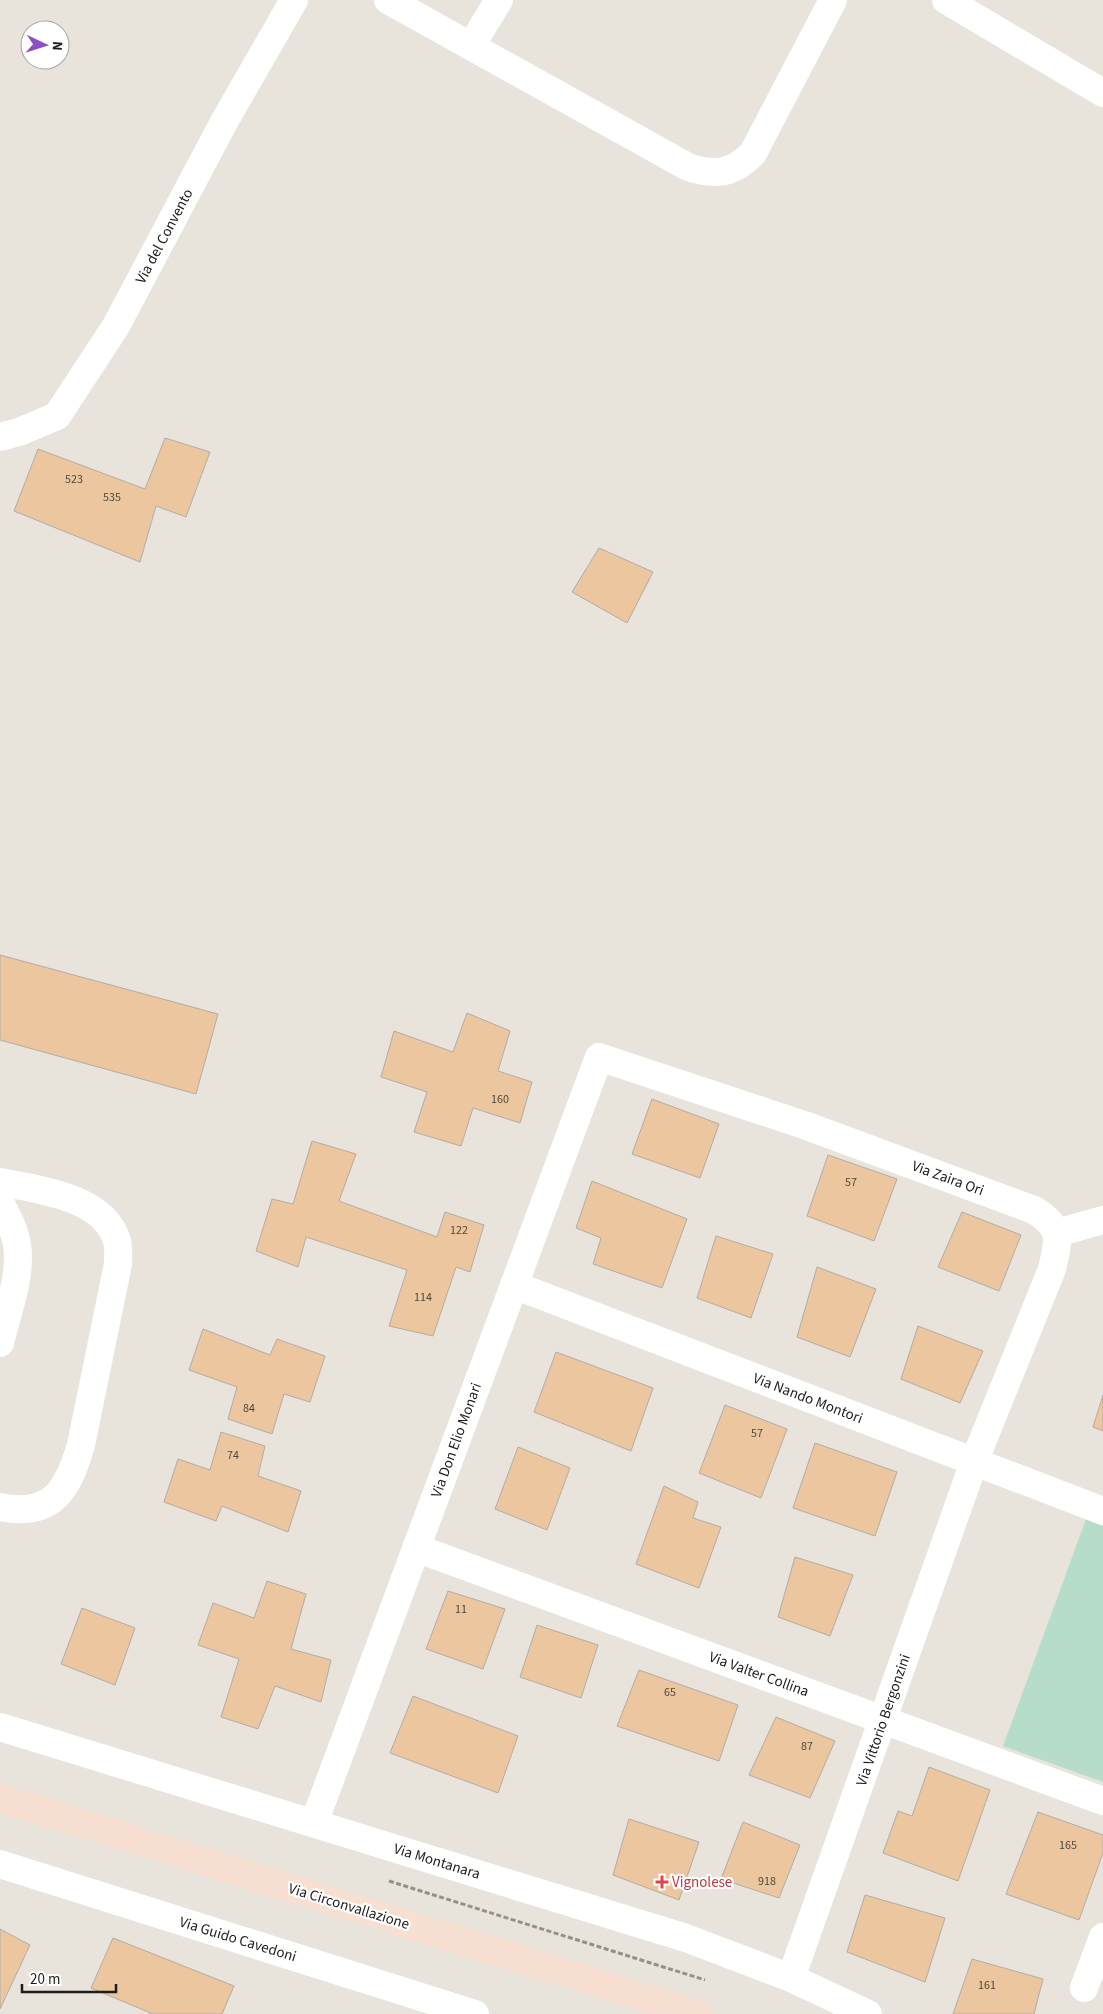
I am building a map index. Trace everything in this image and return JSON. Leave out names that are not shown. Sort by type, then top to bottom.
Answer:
[{"type":"main road","name":"Via Circonvallazione","points":[[0,1798],[698,2014]]},
{"type":"street","name":"Via del Convento","points":[[0,437],[19,432],[57,416],[116,326],[224,122],[294,0]]},
{"type":"street","points":[[388,0],[688,167],[704,172],[721,172],[744,163],[753,153],[833,0]]},
{"type":"street","points":[[471,46],[499,0]]},
{"type":"street","points":[[946,0],[1103,93]]},
{"type":"street","name":"Via Zaira Ori","points":[[598,1057],[807,1126],[1034,1210],[1048,1219],[1057,1233]]},
{"type":"street","name":"Via Don Elio Monari","points":[[314,1823],[598,1057]]},
{"type":"street","points":[[0,1182],[71,1198],[94,1211],[108,1225],[117,1241],[118,1264],[81,1445],[72,1473],[61,1492],[39,1507],[20,1510],[0,1507]]},
{"type":"street","points":[[0,1202],[13,1229],[17,1246],[18,1270],[0,1343]]},
{"type":"street","points":[[974,1462],[1052,1269],[1057,1233],[1103,1220]]},
{"type":"street","name":"Via Nando Montori","points":[[514,1285],[1103,1511]]},
{"type":"street","name":"Via Vittorio Bergonzini","points":[[791,1978],[974,1462]]},
{"type":"street","name":"Via Valter Collina","points":[[416,1548],[1103,1801]]},
{"type":"street","name":"Via Montanara","points":[[0,1727],[686,1938],[791,1978],[868,2014]]},
{"type":"street","name":"Via Guido Cavedoni","points":[[0,1864],[475,2014]]},
{"type":"street","points":[[1084,1988],[1103,1937]]},
{"type":"path","points":[[383,1879],[710,1981]]},
{"type":"green space","points":[[1086,1519],[1103,1526],[1103,1782],[1003,1746]]},
{"type":"building","points":[[165,438],[210,452],[186,517],[156,506],[140,562],[14,511],[38,449],[145,489]]},
{"type":"building","points":[[599,548],[653,572],[627,623],[572,592]]},
{"type":"building","points":[[0,955],[218,1014],[196,1094],[0,1040]]},
{"type":"building","points":[[467,1013],[510,1031],[498,1071],[532,1082],[520,1123],[473,1108],[461,1146],[414,1132],[427,1092],[381,1077],[394,1031],[453,1052]]},
{"type":"building","points":[[652,1099],[719,1124],[700,1178],[632,1154]]},
{"type":"building","points":[[312,1141],[356,1154],[339,1201],[437,1237],[445,1212],[484,1225],[470,1272],[456,1267],[433,1336],[389,1326],[407,1270],[306,1237],[298,1267],[256,1251],[272,1199],[293,1204]]},
{"type":"building","points":[[828,1155],[897,1179],[874,1241],[807,1216]]},
{"type":"building","points":[[592,1181],[687,1219],[662,1288],[593,1264],[601,1238],[576,1228]]},
{"type":"building","points":[[962,1212],[1021,1235],[999,1291],[938,1267]]},
{"type":"building","points":[[716,1236],[773,1254],[751,1318],[697,1298]]},
{"type":"building","points":[[817,1267],[876,1289],[850,1357],[797,1337]]},
{"type":"building","points":[[918,1326],[983,1351],[960,1403],[901,1379]]},
{"type":"building","points":[[203,1329],[270,1355],[277,1339],[325,1356],[310,1402],[284,1394],[272,1434],[228,1419],[237,1387],[189,1370]]},
{"type":"building","points":[[556,1352],[653,1388],[631,1451],[534,1412]]},
{"type":"building","points":[[1103,1395],[1103,1431],[1093,1427]]},
{"type":"building","points":[[725,1405],[787,1429],[761,1498],[699,1473]]},
{"type":"building","points":[[221,1432],[265,1446],[258,1476],[301,1491],[288,1532],[222,1506],[216,1521],[164,1502],[178,1459],[210,1470]]},
{"type":"building","points":[[815,1443],[897,1472],[875,1536],[793,1508]]},
{"type":"building","points":[[518,1447],[570,1468],[547,1530],[495,1509]]},
{"type":"building","points":[[664,1486],[698,1502],[693,1518],[721,1527],[699,1588],[636,1564]]},
{"type":"building","points":[[795,1557],[853,1575],[830,1636],[778,1617]]},
{"type":"building","points":[[267,1581],[306,1594],[291,1649],[331,1660],[321,1702],[275,1686],[258,1729],[221,1717],[239,1659],[198,1645],[213,1603],[254,1618]]},
{"type":"building","points":[[448,1591],[505,1609],[483,1669],[426,1649]]},
{"type":"building","points":[[82,1608],[135,1628],[115,1685],[61,1664]]},
{"type":"building","points":[[537,1625],[598,1645],[581,1698],[520,1677]]},
{"type":"building","points":[[639,1670],[738,1705],[719,1761],[617,1726]]},
{"type":"building","points":[[413,1696],[518,1736],[498,1793],[390,1753]]},
{"type":"building","points":[[776,1717],[835,1741],[810,1798],[749,1775]]},
{"type":"building","points":[[929,1767],[990,1790],[958,1881],[883,1853],[898,1811],[912,1816]]},
{"type":"building","points":[[1038,1812],[1103,1835],[1103,1853],[1079,1920],[1006,1894]]},
{"type":"building","points":[[629,1819],[699,1842],[679,1900],[613,1875]]},
{"type":"building","points":[[743,1822],[800,1845],[779,1898],[721,1879]]},
{"type":"building","points":[[865,1895],[945,1918],[925,1982],[847,1952]]},
{"type":"building","points":[[0,1929],[30,1945],[0,2009]]},
{"type":"building","points":[[113,1938],[234,1986],[222,2014],[153,2014],[91,1988]]},
{"type":"building","points":[[972,1959],[1043,1979],[1034,2014],[953,2014]]},
{"type":"place","name":"Vignolese","points":[[662,1882]]}]
